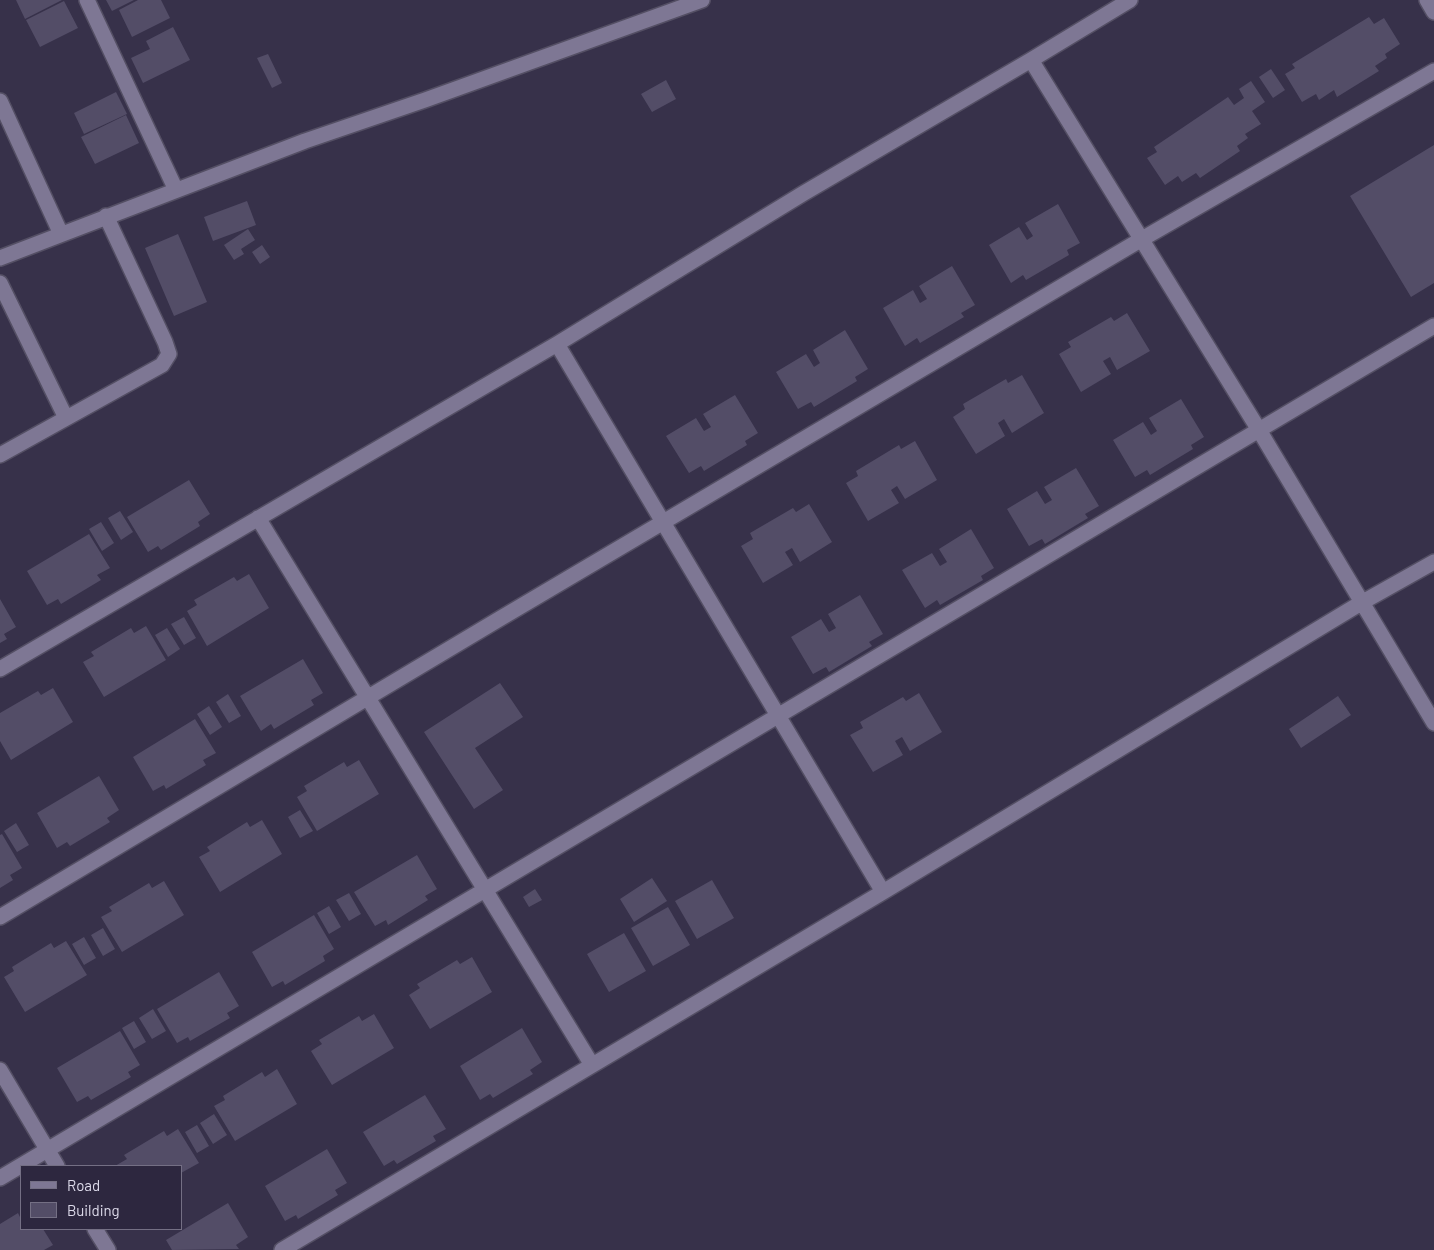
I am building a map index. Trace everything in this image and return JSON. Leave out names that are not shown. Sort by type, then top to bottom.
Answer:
[{"type":"street","points":[[87,0],[176,190]]},
{"type":"street","points":[[0,258],[305,141],[425,100],[702,0]]},
{"type":"street","points":[[0,669],[557,344],[804,193],[1130,0]]},
{"type":"street","points":[[1427,0],[1434,12]]},
{"type":"street","points":[[1031,60],[1259,430],[1434,723]]},
{"type":"street","points":[[0,917],[1142,239],[1434,71]]},
{"type":"street","points":[[0,101],[60,234]]},
{"type":"street","points":[[0,455],[162,365],[169,354],[106,216]]},
{"type":"street","points":[[0,283],[66,418]]},
{"type":"street","points":[[22,1165],[1434,326]]},
{"type":"street","points":[[557,344],[882,892]]},
{"type":"street","points":[[258,518],[592,1064]]},
{"type":"street","points":[[282,1250],[882,892],[1361,603],[1434,562]]},
{"type":"street","points":[[0,1070],[56,1165]]},
{"type":"street","points":[[0,1178],[20,1166]]},
{"type":"street","points":[[96,1230],[108,1250]]},
{"type":"building","points":[[16,0],[62,0],[25,19]]},
{"type":"building","points":[[106,0],[134,0],[112,11]]},
{"type":"building","points":[[138,0],[161,0],[170,18],[132,37],[119,10]]},
{"type":"building","points":[[64,1],[78,28],[40,47],[26,20]]},
{"type":"building","points":[[1369,17],[1374,24],[1384,18],[1400,44],[1385,54],[1387,58],[1375,66],[1379,71],[1337,97],[1334,90],[1319,100],[1316,94],[1302,102],[1285,74],[1295,68],[1292,64]]},
{"type":"building","points":[[173,27],[190,60],[143,83],[131,58],[150,49],[146,41]]},
{"type":"building","points":[[268,54],[282,83],[272,88],[257,58]]},
{"type":"building","points":[[1271,69],[1285,90],[1273,98],[1259,77]]},
{"type":"building","points":[[666,80],[676,99],[652,112],[641,94]]},
{"type":"building","points":[[1251,81],[1265,102],[1252,111],[1261,124],[1245,134],[1248,138],[1237,146],[1240,151],[1200,178],[1196,173],[1182,182],[1178,176],[1165,185],[1147,158],[1157,152],[1154,147],[1228,97],[1234,105],[1244,98],[1239,89]]},
{"type":"building","points":[[116,92],[127,114],[84,134],[74,113]]},
{"type":"building","points":[[126,115],[139,143],[95,164],[81,137]]},
{"type":"building","points":[[1434,145],[1434,283],[1411,297],[1350,196]]},
{"type":"building","points":[[247,201],[256,225],[213,241],[204,217]]},
{"type":"building","points":[[1058,204],[1080,243],[1067,250],[1069,255],[1026,280],[1023,275],[1011,283],[989,245],[1019,227],[1027,240],[1033,236],[1025,223]]},
{"type":"building","points":[[248,229],[255,240],[241,249],[244,254],[234,260],[224,245]]},
{"type":"building","points":[[178,234],[207,302],[174,316],[145,248]]},
{"type":"building","points":[[262,245],[270,257],[260,264],[252,252]]},
{"type":"building","points":[[952,266],[975,305],[961,313],[964,317],[920,343],[917,338],[905,346],[883,308],[913,290],[920,303],[927,299],[919,286]]},
{"type":"building","points":[[1127,313],[1150,351],[1117,370],[1110,357],[1103,361],[1111,374],[1081,392],[1059,354],[1071,347],[1068,342],[1111,317],[1114,321]]},
{"type":"building","points":[[845,330],[868,369],[855,377],[857,381],[814,407],[811,402],[798,409],[776,372],[806,354],[814,367],[820,363],[813,350]]},
{"type":"building","points":[[1022,375],[1044,413],[1012,433],[1004,419],[998,423],[1005,436],[976,454],[953,417],[965,409],[963,404],[1006,379],[1008,383]]},
{"type":"building","points":[[735,395],[758,433],[745,441],[747,445],[704,471],[701,466],[689,473],[666,436],[696,418],[704,431],[711,427],[703,414]]},
{"type":"building","points":[[1181,399],[1204,437],[1191,445],[1193,449],[1150,475],[1147,470],[1135,477],[1113,440],[1143,422],[1151,435],[1157,431],[1149,418]]},
{"type":"building","points":[[915,441],[937,480],[905,499],[897,486],[891,490],[899,503],[868,521],[846,483],[858,476],[856,471],[899,445],[901,449]]},
{"type":"building","points":[[1076,468],[1099,506],[1085,514],[1088,518],[1045,544],[1042,539],[1029,546],[1007,509],[1037,491],[1045,504],[1052,500],[1044,487]]},
{"type":"building","points":[[189,480],[210,514],[198,522],[200,526],[161,550],[158,546],[148,552],[127,517]]},
{"type":"building","points":[[809,504],[832,542],[800,562],[792,548],[785,552],[793,565],[763,583],[741,546],[753,539],[750,533],[793,508],[796,512]]},
{"type":"building","points":[[120,511],[133,532],[121,540],[108,518]]},
{"type":"building","points":[[101,522],[114,543],[102,551],[89,529]]},
{"type":"building","points":[[971,529],[994,568],[981,576],[983,580],[940,605],[937,600],[925,608],[902,570],[932,553],[940,566],[947,562],[939,549]]},
{"type":"building","points":[[89,534],[110,568],[97,575],[101,580],[61,604],[58,599],[47,605],[27,571]]},
{"type":"building","points":[[249,574],[269,608],[207,646],[187,611],[197,605],[194,600],[234,577],[237,581]]},
{"type":"building","points":[[860,595],[883,634],[869,642],[872,646],[829,672],[826,667],[813,674],[791,637],[821,619],[829,632],[836,628],[828,614]]},
{"type":"building","points":[[0,599],[16,627],[4,634],[7,639],[0,643]]},
{"type":"building","points":[[184,617],[196,638],[184,645],[171,624]]},
{"type":"building","points":[[146,626],[166,660],[104,697],[83,662],[94,656],[91,652],[131,628],[134,633]]},
{"type":"building","points":[[167,628],[180,649],[168,657],[155,635]]},
{"type":"building","points":[[303,659],[323,693],[311,700],[314,705],[274,729],[271,724],[261,731],[240,696]]},
{"type":"building","points":[[500,683],[523,717],[475,748],[503,790],[474,809],[424,732]]},
{"type":"building","points":[[53,688],[73,722],[11,760],[0,741],[0,713],[38,691],[41,695]]},
{"type":"building","points":[[919,693],[942,732],[910,751],[902,737],[895,741],[903,755],[873,772],[850,735],[863,728],[860,722],[903,697],[906,701]]},
{"type":"building","points":[[228,694],[241,716],[229,723],[216,702]]},
{"type":"building","points":[[1338,696],[1351,715],[1301,748],[1289,729]]},
{"type":"building","points":[[209,706],[222,727],[210,735],[197,714]]},
{"type":"building","points":[[195,719],[216,753],[203,760],[206,765],[166,789],[164,785],[153,791],[133,757]]},
{"type":"building","points":[[359,760],[379,794],[317,831],[297,797],[307,791],[304,786],[344,762],[347,767]]},
{"type":"building","points":[[99,776],[119,810],[107,818],[110,822],[70,846],[67,842],[57,848],[37,813]]},
{"type":"building","points":[[300,810],[313,831],[300,838],[288,817]]},
{"type":"building","points":[[262,820],[282,854],[220,892],[199,857],[210,851],[207,847],[247,822],[250,827]]},
{"type":"building","points":[[16,823],[29,845],[17,852],[4,831]]},
{"type":"building","points":[[2,834],[22,868],[10,875],[13,880],[0,888],[0,835]]},
{"type":"building","points":[[417,855],[437,889],[425,896],[428,900],[388,925],[386,920],[375,926],[354,892]]},
{"type":"building","points":[[652,878],[667,901],[634,922],[620,899]]},
{"type":"building","points":[[712,880],[734,918],[697,939],[675,901]]},
{"type":"building","points":[[164,881],[184,915],[122,952],[101,917],[112,911],[109,907],[149,883],[152,888]]},
{"type":"building","points":[[535,889],[542,900],[529,907],[523,897]]},
{"type":"building","points":[[349,893],[361,914],[349,921],[336,900]]},
{"type":"building","points":[[329,906],[341,927],[329,934],[317,913]]},
{"type":"building","points":[[668,907],[690,945],[653,966],[631,928]]},
{"type":"building","points":[[314,915],[334,949],[323,956],[325,961],[285,985],[283,981],[272,987],[252,952]]},
{"type":"building","points":[[103,928],[115,949],[103,956],[91,935]]},
{"type":"building","points":[[624,933],[646,971],[609,992],[587,954]]},
{"type":"building","points":[[84,937],[96,958],[84,965],[72,944]]},
{"type":"building","points":[[66,941],[87,975],[25,1012],[4,977],[14,971],[12,967],[51,943],[54,948]]},
{"type":"building","points":[[472,957],[492,992],[430,1029],[409,995],[420,988],[417,984],[457,960],[460,964]]},
{"type":"building","points":[[219,972],[239,1006],[227,1013],[230,1018],[190,1041],[188,1037],[177,1043],[157,1009]]},
{"type":"building","points":[[153,1009],[166,1031],[152,1039],[139,1018]]},
{"type":"building","points":[[374,1014],[394,1048],[332,1085],[311,1051],[322,1044],[319,1040],[359,1016],[362,1021]]},
{"type":"building","points":[[134,1021],[146,1042],[134,1049],[122,1028]]},
{"type":"building","points":[[522,1028],[542,1062],[530,1070],[533,1074],[493,1098],[490,1094],[480,1100],[460,1066]]},
{"type":"building","points":[[120,1031],[140,1065],[128,1072],[131,1077],[91,1100],[88,1096],[77,1102],[57,1068]]},
{"type":"building","points":[[277,1069],[297,1104],[235,1141],[214,1106],[225,1100],[223,1096],[262,1072],[265,1077]]},
{"type":"building","points":[[425,1095],[446,1129],[433,1136],[436,1141],[397,1164],[394,1160],[384,1166],[363,1132]]},
{"type":"building","points":[[214,1114],[227,1135],[213,1144],[200,1123]]},
{"type":"building","points":[[197,1125],[209,1146],[197,1153],[185,1132]]},
{"type":"building","points":[[178,1129],[199,1163],[182,1172],[182,1165],[117,1165],[127,1159],[124,1155],[164,1131],[167,1136]]},
{"type":"building","points":[[327,1149],[347,1183],[335,1190],[338,1195],[298,1219],[296,1215],[285,1221],[265,1186]]},
{"type":"building","points":[[228,1203],[248,1237],[236,1245],[239,1249],[172,1250],[166,1240]]},
{"type":"building","points":[[18,1213],[20,1217],[20,1230],[44,1230],[53,1245],[44,1250],[0,1250],[0,1224]]}]
